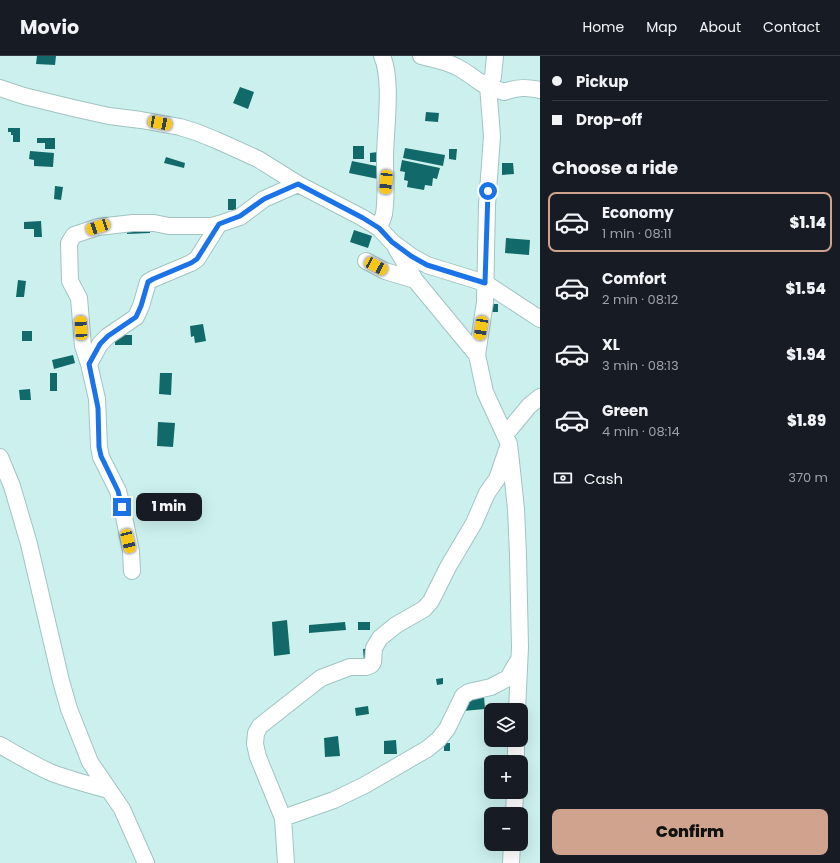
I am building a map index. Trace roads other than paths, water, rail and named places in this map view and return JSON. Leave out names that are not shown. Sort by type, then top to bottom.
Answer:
[{"type":"street","points":[[379,228],[384,215],[386,182],[385,159],[387,74],[386,64],[382,56]]},
{"type":"street","points":[[421,56],[455,66],[467,72],[486,86],[491,81]]},
{"type":"street","points":[[494,56],[491,81],[492,136],[487,205],[485,302],[477,355],[486,392],[507,439],[513,479],[518,533],[520,647],[517,703]]},
{"type":"street","points":[[491,81],[504,92],[526,87],[540,90]]},
{"type":"street","points":[[0,88],[24,96],[73,108],[109,116],[167,125],[196,132],[258,159],[298,184],[363,218],[379,228],[392,242],[411,256],[427,265],[485,283],[540,319]]},
{"type":"street","points":[[132,571],[131,551],[118,491],[101,456],[99,447],[98,408],[89,364],[83,346],[79,298],[70,281],[69,243],[74,235],[98,227],[133,223],[154,223],[169,226],[212,226],[240,216],[264,199],[298,184]]},
{"type":"street","points":[[89,364],[100,344],[108,336],[136,317],[148,282],[197,259],[219,224]]},
{"type":"street","points":[[392,242],[415,280],[477,355]]},
{"type":"street","points":[[366,261],[385,271],[415,280]]},
{"type":"street","points":[[286,863],[283,818],[258,757],[255,744],[256,733],[260,726],[321,678],[350,667],[366,667],[371,665],[373,662],[374,648],[380,638],[396,625],[424,609],[431,602],[448,567],[474,523],[487,493],[497,478],[507,439],[529,406],[540,397]]},
{"type":"street","points":[[0,457],[12,486],[29,544],[57,667],[69,709],[90,762],[126,816],[146,863]]},
{"type":"street","points":[[283,818],[353,791],[427,749],[438,740],[446,729],[463,696],[469,692],[491,687],[508,678],[519,660]]},
{"type":"street","points":[[0,745],[52,773],[109,790]]},
{"type":"street","points":[[511,863],[512,851]]}]
